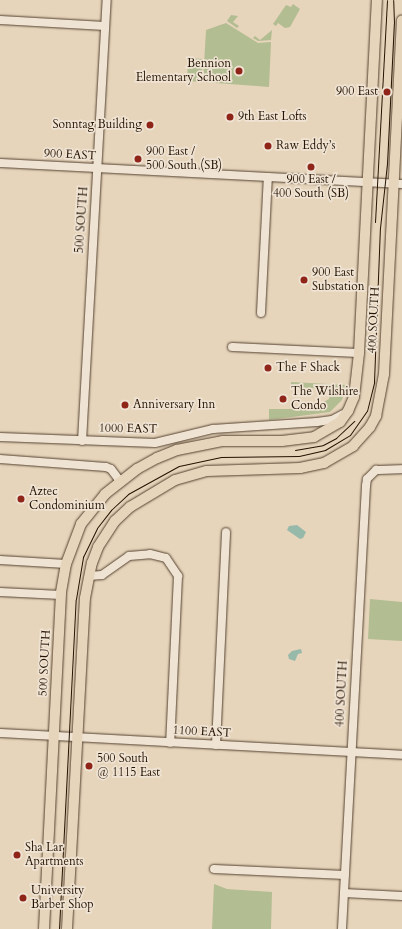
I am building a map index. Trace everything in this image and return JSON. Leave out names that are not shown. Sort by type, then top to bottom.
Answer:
[{"type":"main road","name":"400 SOUTH","points":[[177,450],[223,441],[282,441],[314,437],[340,422],[348,411],[354,397],[359,353],[377,0]]},
{"type":"main road","name":"400 SOUTH","points":[[88,576],[96,552],[106,534],[130,507],[159,488],[192,474],[225,469],[312,466],[344,453],[370,427],[380,405],[384,382],[398,184],[402,20]]},
{"type":"main road","name":"500 SOUTH","points":[[44,929],[61,595],[66,564],[82,524],[105,494],[120,481],[144,465],[177,450]]},
{"type":"main road","points":[[67,929],[77,738],[88,576]]},
{"type":"street","name":"500 SOUTH","points":[[82,441],[107,0]]},
{"type":"street","points":[[0,20],[106,26]]},
{"type":"street","name":"900 EAST","points":[[0,163],[398,184]]},
{"type":"street","points":[[261,313],[268,177]]},
{"type":"street","points":[[232,347],[359,353]]},
{"type":"street","name":"1000 EAST","points":[[0,437],[155,443],[213,429],[332,420],[348,411]]},
{"type":"street","points":[[0,459],[106,467],[112,469],[120,481]]},
{"type":"street","name":"400 SOUTH","points":[[342,929],[366,486],[371,474],[382,468],[402,469]]},
{"type":"street","points":[[216,745],[226,532]]},
{"type":"street","points":[[88,576],[102,575],[129,556],[150,554],[166,558],[178,576],[170,743]]},
{"type":"street","points":[[0,560],[66,564]]},
{"type":"street","points":[[0,592],[61,595]]},
{"type":"street","name":"1100 EAST","points":[[0,733],[402,754]]},
{"type":"street","points":[[214,869],[345,876]]},
{"type":"street","points":[[344,893],[402,896]]},
{"type":"shaded area","points":[[293,4],[300,9],[290,27],[285,28],[278,23],[276,26],[273,24],[286,5],[291,7]]},
{"type":"shaded area","points":[[231,15],[238,16],[233,22],[239,26],[237,28],[227,21]]},
{"type":"shaded area","points":[[226,23],[258,43],[271,42],[269,87],[203,82],[206,30]]},
{"type":"shaded area","points":[[272,30],[271,40],[258,41],[253,38],[255,36],[260,40]]},
{"type":"shaded area","points":[[188,58],[203,59],[201,82],[187,81]]},
{"type":"shaded area","points":[[291,382],[347,385],[342,400],[330,412],[269,420],[269,409],[306,409],[306,406],[317,406],[329,399],[331,389],[291,387]]},
{"type":"shaded area","points":[[297,525],[306,532],[303,538],[300,539],[287,530],[289,526]]},
{"type":"shaded area","points":[[370,599],[402,602],[402,641],[368,639]]},
{"type":"shaded area","points":[[301,649],[302,653],[298,654],[295,661],[289,659],[288,655],[292,651]]},
{"type":"shaded area","points":[[214,884],[227,889],[272,892],[271,929],[212,929]]},
{"type":"tram line","points":[[375,222],[387,0]]},
{"type":"tram line","points":[[59,929],[76,599],[83,557],[97,528],[111,510],[128,494],[179,466],[221,457],[299,456],[325,450],[350,435],[367,411],[374,382],[380,228],[387,164],[394,23],[393,0]]},
{"type":"tram line","points":[[295,450],[323,445],[336,438],[354,421]]},
{"type":"place","name":"Bennion Elementary School","points":[[239,71]]},
{"type":"place","name":"900 East","points":[[387,92]]},
{"type":"place","name":"9th East Lofts","points":[[230,117]]},
{"type":"place","name":"Sonntag Building","points":[[150,125]]},
{"type":"place","name":"Raw Eddy’s","points":[[268,146]]},
{"type":"place","name":"900 East / 500 South (SB)","points":[[138,159]]},
{"type":"place","name":"900 East / 400 South (SB)","points":[[311,167]]},
{"type":"place","name":"900 East Substation","points":[[304,280]]},
{"type":"place","name":"The F Shack","points":[[268,368]]},
{"type":"place","name":"The Wilshire Condo","points":[[283,399]]},
{"type":"place","name":"Anniversary Inn","points":[[125,405]]},
{"type":"place","name":"Aztec Condominium","points":[[21,499]]},
{"type":"place","name":"500 South @ 1115 East","points":[[89,766]]},
{"type":"place","name":"Sha Lar Apartments","points":[[17,855]]},
{"type":"place","name":"University Barber Shop","points":[[23,898]]}]
